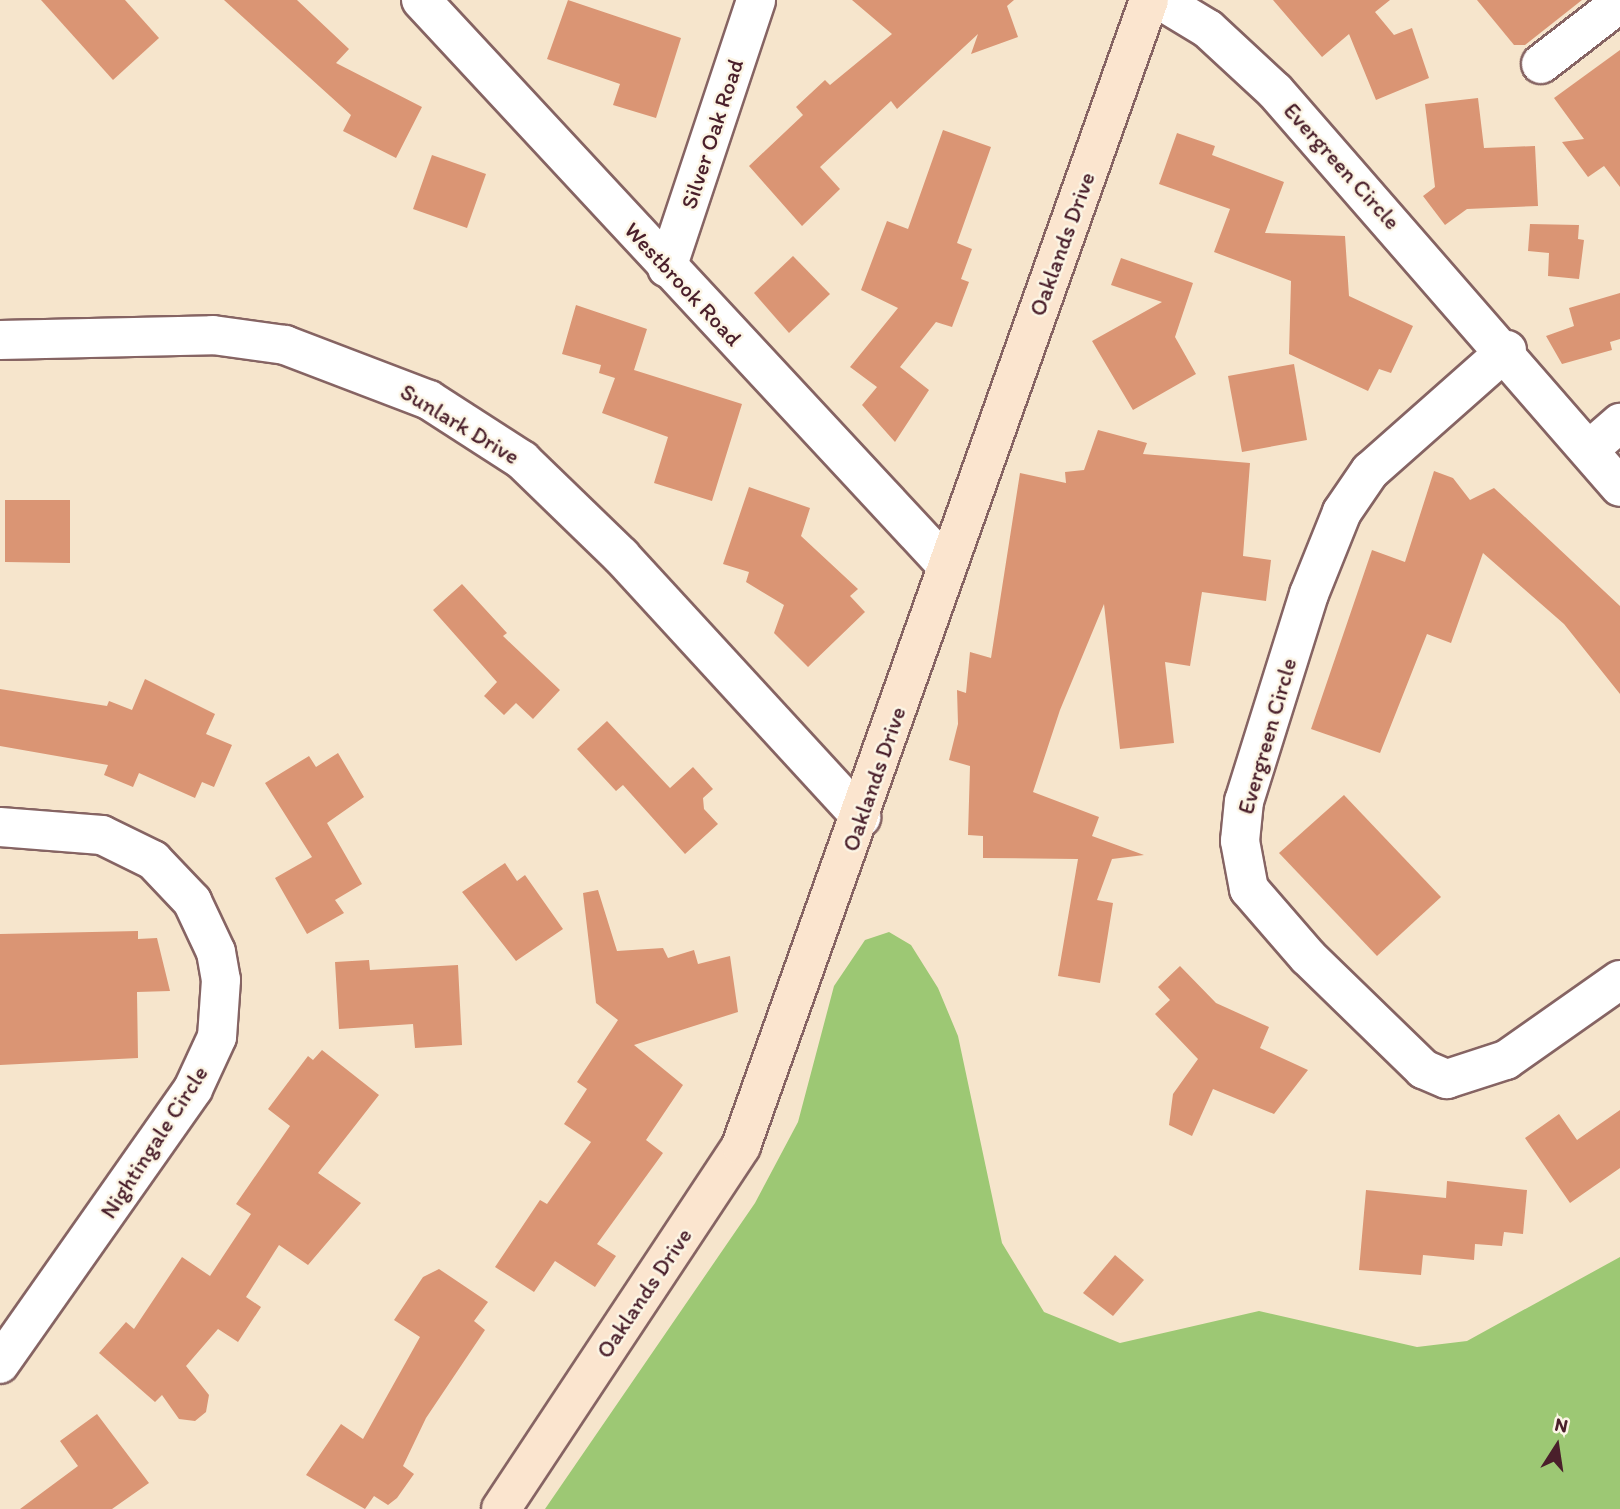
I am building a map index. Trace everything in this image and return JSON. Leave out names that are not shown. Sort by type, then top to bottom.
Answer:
[{"type":"street","name":"Westbrook Road","points":[[421,0],[667,268],[947,566]]},
{"type":"street","name":"Silver Oak Road","points":[[667,268],[756,0]]},
{"type":"street","name":"Oaklands Drive","points":[[501,1509],[741,1146],[861,817],[947,566],[1149,0]]},
{"type":"street","name":"Evergreen Circle","points":[[1160,0],[1208,29],[1275,91],[1507,350],[1620,487]]},
{"type":"street","points":[[1541,64],[1620,3]]},
{"type":"street","name":"Sunlark Drive","points":[[0,340],[213,335],[285,345],[429,400],[522,460],[621,556],[861,817]]},
{"type":"street","name":"Evergreen Circle","points":[[1507,350],[1370,471],[1342,512],[1293,646],[1244,801],[1240,841],[1249,889],[1308,957],[1423,1069],[1447,1079],[1506,1060],[1620,980]]},
{"type":"street","points":[[1590,449],[1620,423]]},
{"type":"street","name":"Nightingale Circle","points":[[0,827],[92,833],[153,860],[186,893],[206,926],[216,952],[221,1009],[216,1037],[193,1089],[0,1364]]},
{"type":"green space","points":[[889,932],[911,945],[938,988],[958,1036],[1002,1243],[1044,1312],[1120,1343],[1259,1311],[1417,1347],[1467,1341],[1620,1257],[1620,1509],[545,1509],[755,1203],[798,1122],[834,986],[865,940]]},
{"type":"building","points":[[41,0],[125,0],[159,38],[113,80]]},
{"type":"building","points":[[224,0],[297,0],[349,49],[336,63],[422,107],[396,158],[343,131],[351,115]]},
{"type":"building","points":[[568,0],[681,38],[656,118],[613,105],[620,84],[547,59]]},
{"type":"building","points":[[852,0],[1014,0],[1007,6],[1018,37],[971,54],[978,34],[897,109],[891,101],[820,167],[840,189],[802,226],[749,166],[803,115],[796,107],[825,80],[830,85],[892,34]]},
{"type":"building","points":[[1273,0],[1390,0],[1375,12],[1394,35],[1412,28],[1429,78],[1376,100],[1349,34],[1322,57]]},
{"type":"building","points":[[1477,0],[1582,0],[1525,45],[1514,45]]},
{"type":"building","points":[[1620,50],[1620,187],[1604,166],[1588,177],[1562,142],[1584,139],[1554,98]]},
{"type":"building","points":[[1478,98],[1484,148],[1535,146],[1538,206],[1467,209],[1445,225],[1423,196],[1435,187],[1425,104]]},
{"type":"building","points":[[943,130],[991,147],[957,243],[972,249],[961,279],[969,282],[952,327],[936,322],[900,367],[929,390],[895,442],[862,405],[877,387],[850,367],[898,308],[861,290],[887,221],[908,229]]},
{"type":"building","points":[[1177,133],[1215,146],[1212,155],[1284,182],[1265,233],[1345,236],[1349,296],[1413,326],[1391,373],[1379,369],[1368,391],[1289,354],[1291,281],[1214,252],[1230,209],[1159,184]]},
{"type":"building","points":[[432,155],[486,174],[467,228],[413,209]]},
{"type":"building","points":[[1530,224],[1579,225],[1578,239],[1584,240],[1579,279],[1548,276],[1549,253],[1528,251]]},
{"type":"building","points":[[793,256],[830,294],[789,333],[754,293]]},
{"type":"building","points":[[1121,258],[1193,283],[1175,337],[1196,374],[1133,410],[1092,341],[1162,302],[1111,285]]},
{"type":"building","points":[[1620,293],[1620,339],[1610,342],[1612,350],[1562,364],[1546,336],[1574,326],[1569,308]]},
{"type":"building","points":[[576,305],[647,329],[634,370],[742,404],[712,501],[654,483],[668,437],[602,413],[615,378],[599,373],[601,365],[562,354]]},
{"type":"building","points":[[1294,364],[1307,440],[1242,452],[1228,376]]},
{"type":"building","points":[[1098,430],[1147,443],[1143,454],[1250,463],[1243,556],[1271,560],[1266,601],[1202,592],[1190,666],[1165,662],[1174,743],[1120,749],[1104,604],[1060,710],[1033,792],[1099,817],[1092,836],[1144,855],[1112,859],[1097,900],[1113,903],[1100,983],[1058,976],[1078,859],[983,858],[983,836],[968,835],[970,766],[949,760],[958,724],[957,690],[966,693],[970,652],[991,658],[1020,473],[1066,483],[1065,472],[1084,470]]},
{"type":"building","points":[[1434,471],[1453,478],[1470,500],[1494,488],[1620,606],[1620,694],[1564,624],[1483,553],[1451,643],[1427,634],[1380,753],[1311,729],[1372,550],[1405,562]]},
{"type":"building","points":[[749,487],[810,508],[801,536],[858,589],[850,596],[865,612],[808,667],[774,633],[784,605],[746,582],[749,572],[723,564]]},
{"type":"building","points":[[5,500],[70,500],[70,563],[5,562]]},
{"type":"building","points":[[462,584],[507,633],[503,636],[560,690],[533,719],[516,703],[504,715],[484,696],[497,682],[433,610]]},
{"type":"building","points":[[145,679],[215,714],[206,734],[232,745],[214,787],[202,782],[195,798],[139,773],[133,787],[104,775],[108,765],[0,746],[0,689],[107,706],[109,701],[132,710]]},
{"type":"building","points":[[607,721],[670,788],[693,767],[713,789],[703,798],[704,809],[718,824],[685,854],[623,785],[616,791],[577,749]]},
{"type":"building","points":[[338,753],[364,797],[327,823],[362,884],[335,900],[344,913],[307,934],[275,878],[312,857],[265,783],[309,756],[316,767]]},
{"type":"building","points":[[1344,795],[1441,897],[1377,956],[1279,853]]},
{"type":"building","points":[[505,863],[517,881],[525,875],[563,929],[516,961],[462,892]]},
{"type":"building","points":[[598,890],[617,951],[663,948],[668,958],[694,950],[698,964],[730,956],[738,1012],[634,1045],[683,1085],[646,1140],[663,1153],[597,1244],[616,1256],[595,1287],[555,1261],[534,1292],[495,1267],[540,1200],[547,1204],[591,1142],[564,1124],[587,1089],[577,1082],[618,1020],[596,1003],[583,893]]},
{"type":"building","points":[[138,931],[138,939],[157,938],[170,991],[137,992],[138,1058],[0,1065],[0,934]]},
{"type":"building","points":[[369,960],[370,970],[458,965],[462,1045],[415,1048],[413,1024],[339,1029],[335,962]]},
{"type":"building","points":[[1180,966],[1216,1003],[1269,1027],[1260,1048],[1308,1070],[1274,1114],[1213,1089],[1192,1136],[1169,1125],[1173,1094],[1198,1059],[1155,1014],[1170,1000],[1158,987]]},
{"type":"building","points":[[322,1050],[379,1095],[318,1173],[361,1203],[308,1265],[279,1245],[246,1297],[261,1307],[238,1342],[218,1329],[186,1366],[209,1395],[206,1412],[195,1421],[179,1419],[162,1395],[155,1402],[99,1353],[126,1322],[134,1329],[182,1257],[210,1276],[251,1214],[236,1204],[290,1126],[268,1109],[308,1056],[313,1060]]},
{"type":"building","points":[[1620,1110],[1620,1168],[1570,1203],[1525,1138],[1559,1114],[1577,1140]]},
{"type":"building","points":[[1447,1181],[1527,1190],[1523,1234],[1504,1232],[1502,1246],[1475,1244],[1474,1260],[1423,1255],[1421,1275],[1359,1270],[1366,1190],[1446,1198]]},
{"type":"building","points":[[1115,1255],[1144,1280],[1113,1316],[1083,1293]]},
{"type":"building","points":[[439,1269],[488,1302],[474,1321],[485,1330],[426,1418],[403,1466],[414,1474],[397,1498],[388,1505],[374,1496],[365,1509],[306,1475],[341,1424],[363,1439],[420,1337],[394,1320],[423,1277]]},
{"type":"building","points":[[97,1414],[149,1483],[112,1509],[20,1509],[78,1466],[60,1441]]}]
